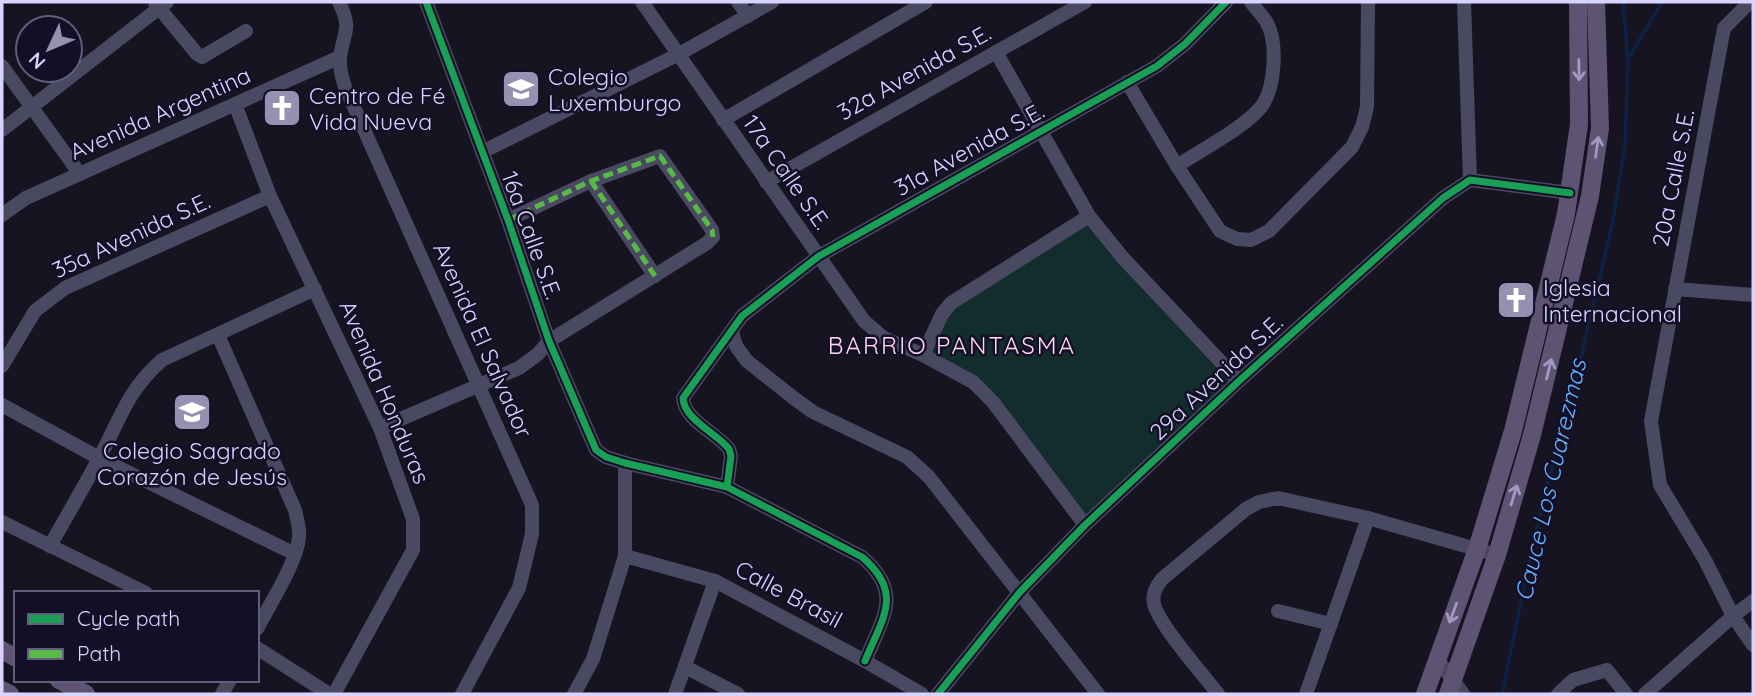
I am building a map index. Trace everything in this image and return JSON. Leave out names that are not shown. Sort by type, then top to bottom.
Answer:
[{"type":"main road","points":[[1424,694],[1477,549],[1513,430],[1531,366],[1570,194],[1579,124],[1578,2]]},
{"type":"main road","points":[[1455,690],[1532,435],[1590,196],[1600,128],[1596,2]]},
{"type":"main road","points":[[1513,430],[1532,435]]},
{"type":"main road","points":[[63,682],[86,694]]},
{"type":"main road","points":[[2,690],[10,694]]},
{"type":"street","name":"Avenida El Salvador","points":[[339,2],[346,16],[348,32],[340,57],[345,87],[532,505],[532,534],[519,588],[462,694]]},
{"type":"street","name":"16a Calle S.E.","points":[[426,2],[508,220],[549,341],[596,450],[606,457],[625,463],[727,487],[862,557],[877,570],[887,590],[886,610],[865,661]]},
{"type":"street","name":"17a Calle S.E.","points":[[642,2],[864,321],[884,338],[973,382],[993,402],[1086,525]]},
{"type":"street","points":[[738,2],[748,16]]},
{"type":"street","points":[[482,152],[679,54],[772,2]]},
{"type":"street","points":[[723,120],[926,2]]},
{"type":"street","name":"32a Avenida S.E.","points":[[766,182],[1085,2]]},
{"type":"street","name":"31a Avenida S.E.","points":[[727,487],[732,456],[729,449],[692,416],[684,406],[683,398],[742,316],[819,256],[1157,66],[1185,44],[1226,2]]},
{"type":"street","points":[[1177,166],[1249,118],[1263,105],[1273,74],[1274,54],[1268,25],[1251,2]]},
{"type":"street","points":[[1127,82],[1220,231],[1237,239],[1251,240],[1269,231],[1352,147],[1362,127],[1367,107],[1368,2]]},
{"type":"street","points":[[1464,2],[1470,180],[1570,194]]},
{"type":"street","name":"20a Calle S.E.","points":[[1750,2],[1724,28],[1651,421],[1660,485],[1705,560],[1733,616],[1753,645]]},
{"type":"street","points":[[2,130],[160,4],[202,57],[246,31]]},
{"type":"street","points":[[996,52],[1089,216],[1123,258],[1239,381]]},
{"type":"street","name":"Avenida Argentina","points":[[2,215],[26,198],[340,57]]},
{"type":"street","points":[[2,66],[80,174]]},
{"type":"street","name":"Avenida Honduras","points":[[234,104],[270,196],[380,428],[413,519],[413,550],[332,694]]},
{"type":"street","points":[[380,428],[519,368],[538,354],[549,341],[713,237],[712,230],[660,156],[591,181],[508,220]]},
{"type":"street","name":"29a Avenida S.E.","points":[[938,694],[1020,592],[1086,525],[1239,381],[1443,198],[1470,180]]},
{"type":"street","points":[[591,181],[655,276]]},
{"type":"street","name":"35a Avenida S.E.","points":[[2,366],[35,310],[65,288],[270,196]]},
{"type":"street","points":[[923,355],[942,314],[951,303],[1089,216]]},
{"type":"street","points":[[50,546],[99,458],[130,395],[144,377],[162,360],[316,289]]},
{"type":"street","points":[[1675,289],[1753,295]]},
{"type":"street","points":[[732,331],[736,346],[747,361],[804,405],[907,457],[929,477],[1098,694]]},
{"type":"street","points":[[219,335],[295,510],[299,538],[295,554],[259,625]]},
{"type":"street","points":[[2,405],[99,458],[295,554]]},
{"type":"street","points":[[574,694],[593,659],[625,556],[625,463]]},
{"type":"street","points":[[1218,694],[1160,618],[1154,602],[1154,588],[1246,509],[1259,502],[1278,498],[1368,517],[1497,555]]},
{"type":"street","points":[[1306,694],[1368,517]]},
{"type":"street","points":[[2,522],[142,591]]},
{"type":"street","name":"Calle Brasil","points":[[625,556],[715,581],[922,694]]},
{"type":"street","points":[[675,694],[715,581]]},
{"type":"street","points":[[1645,694],[1753,601]]},
{"type":"street","points":[[1278,611],[1331,624]]},
{"type":"street","points":[[259,649],[332,694]]},
{"type":"street","points":[[1438,655],[1455,690]]},
{"type":"street","points":[[685,667],[738,694]]},
{"type":"street","points":[[1558,694],[1573,680],[1607,670],[1626,694]]},
{"type":"green space","points":[[1089,216],[1239,381],[1085,525],[993,402],[923,355],[942,314]]},
{"type":"waterway","name":"Cauce Los Cuarezmas","points":[[1502,694],[1535,533],[1575,382],[1613,221],[1625,145],[1628,60],[1623,2]]},
{"type":"waterway","points":[[1629,58],[1662,2]]},
{"type":"marked path","points":[[508,220],[591,181],[660,156],[712,230],[713,237]]},
{"type":"marked path","points":[[591,181],[655,276]]},
{"type":"cycle path","points":[[426,2],[508,220],[549,341],[596,450],[606,457],[625,463],[727,487],[862,557],[883,582],[886,594],[883,618],[865,661]]},
{"type":"cycle path","points":[[727,487],[731,456],[729,449],[695,420],[683,398],[742,316],[819,256],[1157,66],[1185,44],[1226,2]]},
{"type":"cycle path","points":[[938,694],[1020,592],[1085,525],[1239,381],[1443,198],[1470,180],[1570,193]]},
{"type":"place","name":"Colegio Luxemburgo","points":[[521,89]]},
{"type":"place","name":"Centro de Fé Vida Nueva","points":[[282,108]]},
{"type":"place","name":"Iglesia Internacional","points":[[1516,300]]},
{"type":"place","name":"Colegio Sagrado Corazón de Jesús","points":[[192,412]]},
{"type":"district","name":"BARRIO PANTASMA","points":[[952,345]]}]
